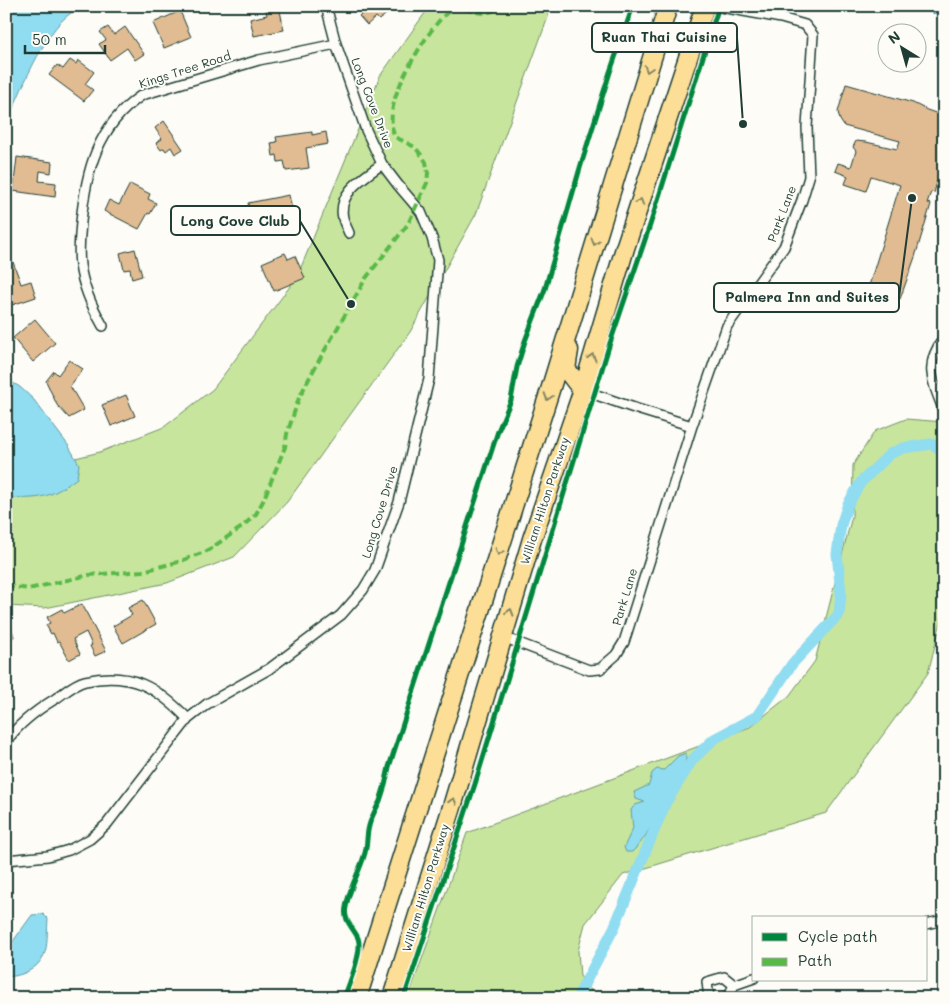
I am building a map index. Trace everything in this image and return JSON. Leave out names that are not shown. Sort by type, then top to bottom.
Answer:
[{"type":"highway","points":[[357,998],[668,6]]},
{"type":"highway","name":"William Hilton Parkway","points":[[392,998],[532,539],[582,390],[625,248],[705,6]]},
{"type":"highway","points":[[581,288],[566,369],[582,390]]},
{"type":"street","name":"Long Cove Drive","points":[[6,860],[48,856],[69,850],[90,839],[107,824],[188,719],[206,704],[268,669],[334,621],[363,590],[375,570],[399,502],[429,379],[438,260],[432,238],[421,212],[382,164],[366,130],[336,44],[326,6]]},
{"type":"street","name":"Park Lane","points":[[503,637],[588,670],[600,669],[616,654],[624,642],[692,426],[728,326],[784,247],[799,212],[808,177],[808,112],[813,35],[805,25],[715,6]]},
{"type":"street","name":"Kings Tree Road","points":[[103,326],[92,307],[85,286],[80,264],[80,239],[82,207],[94,153],[114,121],[130,104],[142,95],[259,60],[336,44]]},
{"type":"street","points":[[349,233],[343,218],[342,205],[348,192],[382,164]]},
{"type":"street","points":[[944,340],[933,357],[930,373],[944,412]]},
{"type":"street","points":[[582,390],[692,426]]},
{"type":"street","points":[[6,742],[37,710],[83,681],[109,679],[134,681],[155,689],[188,719]]},
{"type":"street","points":[[928,924],[944,920]]},
{"type":"street","points":[[709,998],[707,982],[724,978],[734,985]]},
{"type":"street","points":[[728,998],[734,985],[752,979]]},
{"type":"green space","points":[[430,6],[550,6],[548,17],[476,214],[410,332],[287,502],[234,557],[167,583],[45,608],[6,606],[6,475],[100,452],[164,427],[213,389],[297,277],[380,76]]},
{"type":"green space","points":[[906,419],[944,422],[944,610],[928,673],[826,813],[623,875],[585,924],[578,951],[580,976],[597,998],[408,998],[467,833],[750,727],[789,696],[815,661],[852,516],[853,465],[875,431]]},
{"type":"water","points":[[11,6],[85,6],[71,13],[51,34],[33,65],[6,126],[6,15]]},
{"type":"water","points":[[905,6],[944,6],[944,16]]},
{"type":"water","points":[[6,379],[20,387],[34,400],[68,445],[79,464],[77,478],[51,494],[36,498],[6,498]]},
{"type":"water","points":[[686,753],[682,773],[646,835],[632,852],[626,852],[624,847],[633,828],[631,810],[635,805],[645,802],[636,799],[634,792],[649,785],[652,773],[657,769],[664,770],[678,756]]},
{"type":"water","points":[[43,914],[48,919],[44,955],[37,965],[28,971],[6,977],[6,947],[11,944],[32,915]]},
{"type":"building","points":[[265,6],[279,6],[284,30],[254,36],[250,19],[267,15]]},
{"type":"building","points":[[368,6],[396,6],[379,20],[376,17],[367,25],[359,16]]},
{"type":"building","points":[[180,11],[191,37],[164,48],[153,23]]},
{"type":"building","points":[[108,27],[114,35],[125,27],[144,54],[135,60],[127,48],[110,60],[99,44],[106,40],[100,32]]},
{"type":"building","points":[[70,60],[76,64],[78,60],[94,72],[85,84],[93,90],[84,101],[49,75],[57,65],[63,69]]},
{"type":"building","points":[[846,84],[913,103],[944,116],[944,156],[934,193],[931,192],[927,203],[931,204],[900,299],[893,297],[890,303],[872,295],[873,291],[868,289],[900,185],[871,176],[866,191],[845,184],[848,176],[835,171],[838,163],[851,167],[856,151],[853,147],[856,141],[897,149],[900,141],[844,126],[838,112]]},
{"type":"building","points":[[164,121],[183,149],[175,154],[171,147],[166,151],[164,148],[161,150],[156,143],[162,139],[155,128]]},
{"type":"building","points":[[312,132],[312,135],[326,132],[328,144],[306,148],[309,168],[286,171],[284,161],[278,162],[277,155],[273,156],[271,143],[277,142],[276,137]]},
{"type":"building","points":[[17,157],[52,162],[51,173],[40,171],[39,181],[56,183],[55,197],[13,191]]},
{"type":"building","points":[[130,184],[150,194],[148,199],[156,203],[139,229],[104,211],[109,200],[119,205]]},
{"type":"building","points":[[289,195],[295,224],[254,233],[248,203]]},
{"type":"building","points":[[135,249],[142,276],[132,279],[130,269],[124,270],[120,253]]},
{"type":"building","points":[[285,253],[288,259],[295,256],[305,278],[274,291],[262,263]]},
{"type":"building","points":[[13,262],[21,284],[31,281],[36,297],[6,307],[6,264]]},
{"type":"building","points":[[35,319],[55,343],[33,362],[13,338]]},
{"type":"building","points":[[69,360],[83,369],[70,386],[84,410],[69,418],[57,405],[46,381],[54,371],[58,375]]},
{"type":"building","points":[[126,395],[135,416],[111,426],[102,405]]},
{"type":"building","points":[[143,600],[156,624],[123,643],[113,626],[132,615],[128,608]]},
{"type":"building","points":[[82,604],[106,651],[95,656],[86,632],[73,639],[80,654],[69,660],[59,641],[57,642],[53,633],[51,634],[46,625],[50,623],[47,617],[62,609],[64,613]]},
{"type":"building","points":[[9,619],[14,637],[8,638],[10,645],[6,646],[6,620]]},
{"type":"waterway","points":[[577,998],[614,928],[666,802],[693,759],[714,739],[757,716],[792,664],[839,614],[841,593],[837,554],[841,525],[848,504],[861,482],[890,454],[903,448],[931,444],[944,451]]},
{"type":"marked path","points":[[6,586],[29,589],[89,575],[143,571],[178,562],[207,551],[242,527],[256,514],[285,447],[287,434],[299,398],[366,278],[408,224],[427,183],[426,162],[415,147],[395,137],[393,131],[393,104],[403,77],[423,43],[446,14],[458,9],[487,13],[500,6]]},
{"type":"cycle path","points":[[344,998],[359,951],[358,938],[347,920],[345,912],[349,894],[362,862],[372,816],[380,801],[389,767],[498,431],[511,400],[517,367],[525,341],[545,289],[580,168],[633,6]]},
{"type":"cycle path","points":[[404,998],[475,784],[609,346],[650,225],[719,6]]},
{"type":"place","name":"Ruan Thai Cuisine","points":[[743,124]]},
{"type":"place","name":"Palmera Inn and Suites","points":[[912,198]]},
{"type":"place","name":"Long Cove Club","points":[[351,304]]}]
